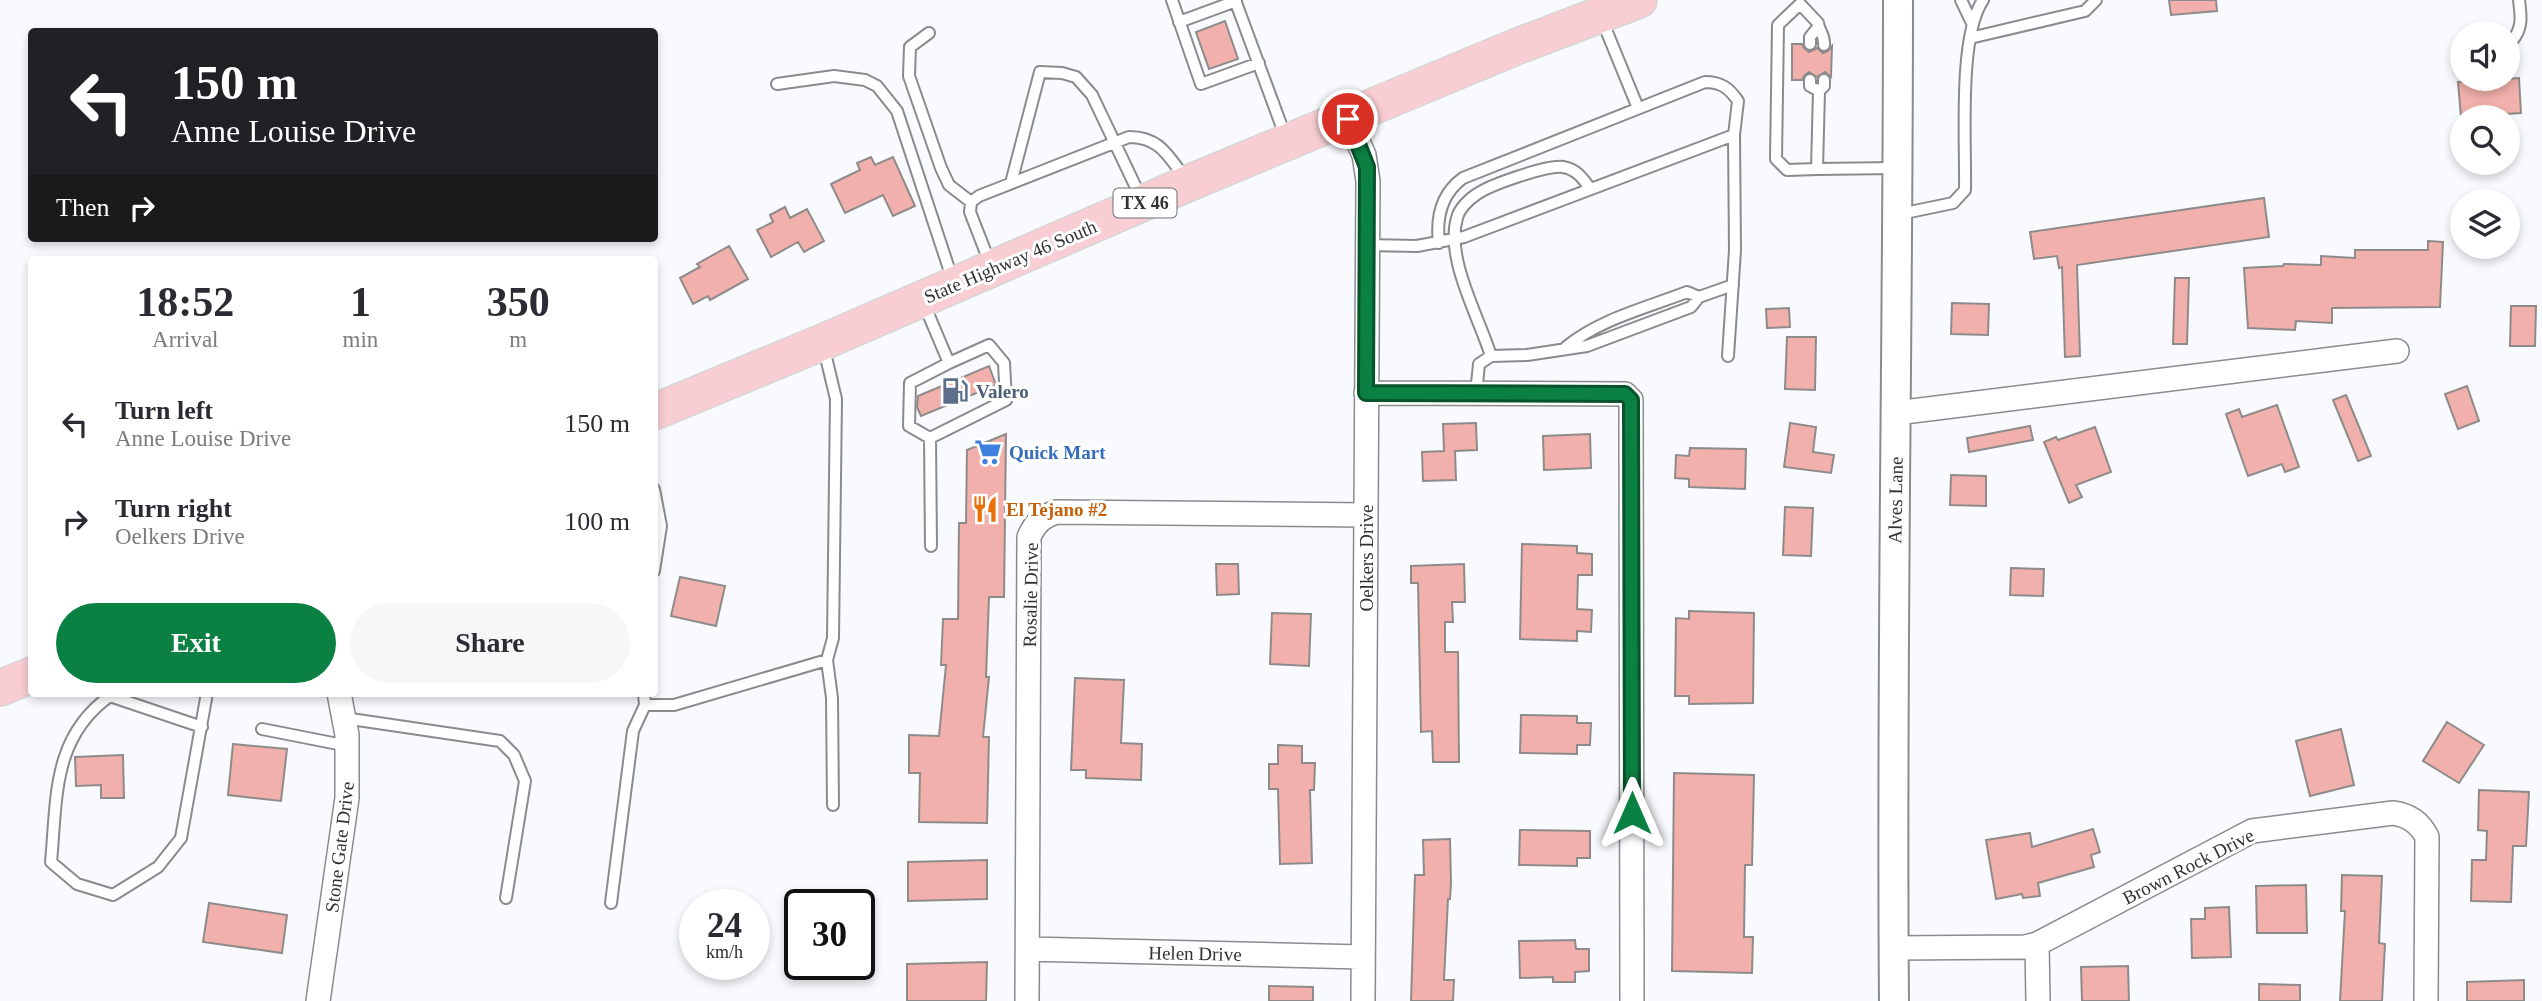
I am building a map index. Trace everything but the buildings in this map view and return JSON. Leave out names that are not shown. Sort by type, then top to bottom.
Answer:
[{"type":"main road","name":"State Highway 46 South","points":[[658,410],[1189,183],[1518,46],[1639,0]]},
{"type":"main road","points":[[0,688],[28,677]]},
{"type":"street","name":"Alves Lane","points":[[1894,1001],[1898,0]]},
{"type":"street","name":"Oelkers Drive","points":[[1348,119],[1367,167],[1367,666],[1363,1001]]},
{"type":"street","points":[[1896,413],[2397,351]]},
{"type":"street","points":[[1366,393],[1625,394],[1631,400],[1632,1001]]},
{"type":"street","name":"Rosalie Drive","points":[[1027,1001],[1029,537],[1034,526],[1044,517],[1056,512],[1366,515]]},
{"type":"street","name":"Stone Gate Drive","points":[[318,1001],[347,798],[348,746],[340,697]]},
{"type":"street","name":"Brown Rock Drive","points":[[1894,948],[2025,947],[2037,944],[2252,831],[2393,813],[2410,817],[2427,837],[2426,1001]]},
{"type":"street","points":[[2037,944],[2038,1001]]},
{"type":"street","name":"Helen Drive","points":[[1028,949],[1362,957]]},
{"type":"lane","points":[[1172,0],[1201,84],[1259,63]]},
{"type":"lane","points":[[1179,22],[1236,0],[1288,144]]},
{"type":"lane","points":[[1961,0],[1972,23]]},
{"type":"lane","points":[[1898,215],[1954,203],[1965,190],[1967,58],[1972,23],[1983,0]]},
{"type":"lane","points":[[1970,38],[2085,11],[2096,0]]},
{"type":"lane","points":[[2519,0],[2520,27]]},
{"type":"lane","points":[[1824,45],[1825,35],[1799,2],[1779,25],[1776,159],[1787,170],[1898,168]]},
{"type":"lane","points":[[1600,15],[1638,108]]},
{"type":"lane","points":[[1810,44],[1810,37],[1818,27]]},
{"type":"lane","points":[[929,33],[910,47],[909,76],[949,185],[971,202]]},
{"type":"lane","points":[[1011,183],[1040,72],[1062,73],[1076,77],[1092,95],[1143,204]]},
{"type":"lane","points":[[777,84],[834,76],[865,80],[877,86],[897,111],[954,284]]},
{"type":"lane","points":[[1810,80],[1810,86],[1821,86],[1817,169]]},
{"type":"lane","points":[[1439,243],[1437,226],[1441,208],[1448,192],[1463,178],[1705,82],[1718,82],[1730,90],[1738,101],[1734,135],[1735,250],[1728,356]]},
{"type":"lane","points":[[1367,246],[1417,246],[1454,239],[1734,135]]},
{"type":"lane","points":[[971,202],[1011,183],[1129,137],[1144,137],[1159,145],[1189,183]]},
{"type":"lane","points":[[1491,356],[1457,267],[1454,239],[1457,216],[1479,192],[1529,172],[1551,167],[1564,167],[1578,172],[1590,189]]},
{"type":"lane","points":[[971,202],[970,212],[992,268]]},
{"type":"lane","points":[[1476,394],[1479,364],[1491,356],[1527,355],[1565,348],[1586,331],[1687,292],[1699,297],[1733,285]]},
{"type":"lane","points":[[922,298],[949,363]]},
{"type":"lane","points":[[822,342],[836,399],[833,638],[827,660],[832,698],[832,805]]},
{"type":"lane","points":[[989,345],[1004,363],[1006,400],[930,438],[909,426],[910,383],[989,345]]},
{"type":"lane","points":[[930,438],[931,546]]},
{"type":"lane","points":[[658,510],[661,526],[658,545]]},
{"type":"lane","points":[[611,904],[633,731],[645,699],[674,705],[827,660]]},
{"type":"lane","points":[[106,697],[91,709],[70,739],[59,776],[51,862],[77,884],[113,895],[158,867],[181,838],[206,697]]},
{"type":"lane","points":[[118,697],[202,727]]},
{"type":"lane","points":[[344,718],[500,741],[514,755],[525,781],[506,898]]},
{"type":"lane","points":[[262,729],[348,746]]},
{"type":"place","name":"Valero","points":[[955,391]]},
{"type":"place","name":"Quick Mart","points":[[988,452]]},
{"type":"place","name":"El Tejano #2","points":[[985,509]]},
{"type":"route","points":[[1348,119],[1367,167],[1366,393],[1625,394],[1631,400],[1632,813]]}]
